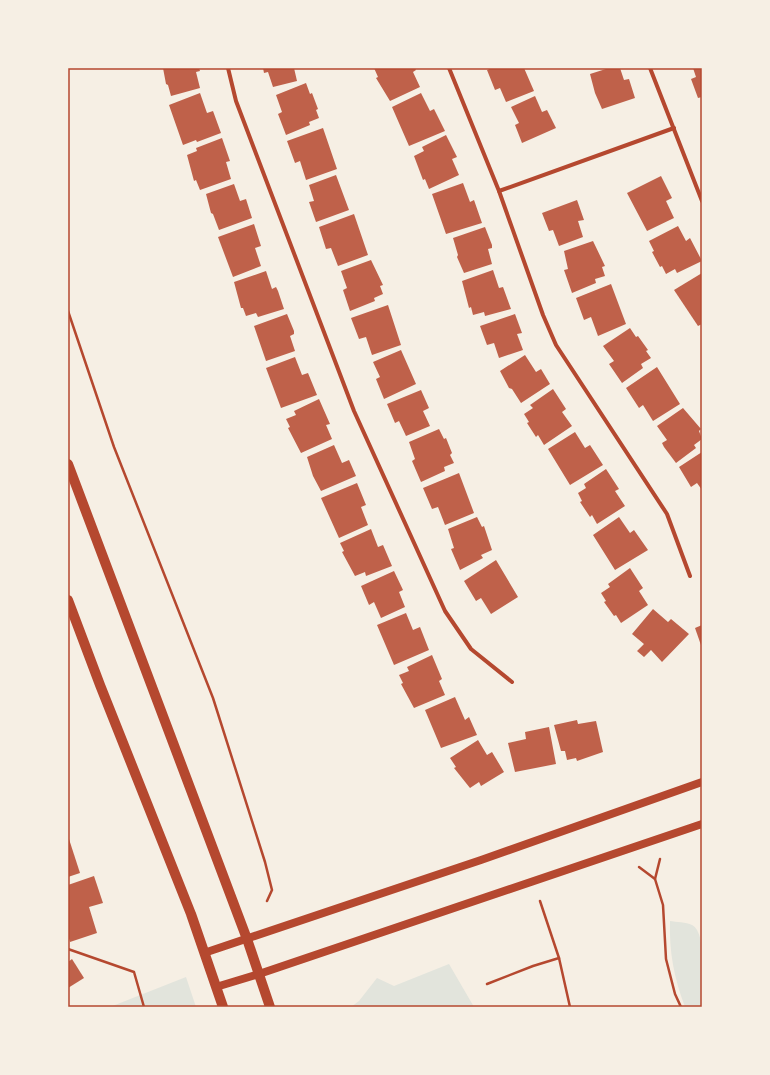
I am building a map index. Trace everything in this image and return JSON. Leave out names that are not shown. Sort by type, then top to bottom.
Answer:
[{"type":"main road","points":[[68,464],[247,939],[270,1007]]},
{"type":"main road","points":[[68,600],[100,685],[191,914],[223,1007]]},
{"type":"main road","points":[[204,953],[488,858],[702,782]]},
{"type":"main road","points":[[216,987],[702,824]]},
{"type":"street","points":[[228,68],[236,101],[354,411],[445,611],[471,649],[512,682]]},
{"type":"street","points":[[449,68],[499,191],[543,315],[556,345],[667,514],[690,576]]},
{"type":"street","points":[[650,68],[702,201]]},
{"type":"street","points":[[499,191],[674,128]]},
{"type":"path","points":[[68,312],[114,447],[214,698],[265,862],[272,890],[267,901]]},
{"type":"path","points":[[660,859],[655,879],[663,904],[666,959],[675,994],[681,1007]]},
{"type":"path","points":[[639,867],[655,879]]},
{"type":"path","points":[[540,901],[559,958],[570,1007]]},
{"type":"path","points":[[68,949],[134,972],[144,1007]]},
{"type":"path","points":[[487,984],[533,966],[559,958]]},
{"type":"shaded area","points":[[670,921],[692,925],[697,930],[702,950],[703,963],[702,1007],[685,1007],[673,965],[670,943]]},
{"type":"shaded area","points":[[449,964],[474,1007],[351,1007],[359,1001],[377,978],[394,986]]},
{"type":"shaded area","points":[[186,977],[196,1007],[110,1007]]},
{"type":"building","points":[[163,68],[199,68],[200,71],[196,72],[200,88],[171,96],[168,85],[166,84]]},
{"type":"building","points":[[263,68],[294,68],[297,81],[273,87],[268,72],[264,73]]},
{"type":"building","points":[[374,68],[415,68],[416,70],[413,72],[420,87],[390,101],[376,78],[378,77]]},
{"type":"building","points":[[492,68],[524,68],[534,91],[506,102],[500,88],[495,90],[487,70]]},
{"type":"building","points":[[609,68],[620,68],[624,80],[629,79],[635,98],[602,109],[595,93],[590,74]]},
{"type":"building","points":[[693,68],[702,68],[702,97],[698,98],[691,79],[696,77]]},
{"type":"building","points":[[306,83],[310,94],[312,93],[318,109],[316,110],[319,118],[309,122],[310,125],[286,135],[278,114],[282,112],[276,95]]},
{"type":"building","points":[[200,93],[207,113],[213,111],[221,133],[197,142],[196,140],[183,145],[169,105]]},
{"type":"building","points":[[421,93],[430,111],[434,109],[445,131],[409,146],[392,107]]},
{"type":"building","points":[[535,96],[542,112],[547,110],[556,128],[522,143],[515,125],[519,123],[511,107]]},
{"type":"building","points":[[323,128],[337,169],[306,180],[300,161],[295,163],[287,141]]},
{"type":"building","points":[[446,135],[457,157],[452,159],[459,175],[429,189],[425,179],[423,180],[414,156],[424,151],[422,147]]},
{"type":"building","points":[[222,138],[230,161],[226,162],[231,179],[200,190],[196,180],[194,181],[187,155],[197,151],[196,148]]},
{"type":"building","points":[[336,175],[349,210],[316,222],[309,202],[314,201],[309,185]]},
{"type":"building","points":[[661,176],[672,198],[666,201],[674,218],[647,231],[627,193]]},
{"type":"building","points":[[463,183],[470,202],[474,200],[482,223],[446,234],[432,194]]},
{"type":"building","points":[[234,184],[240,201],[246,199],[252,218],[219,230],[213,214],[211,213],[206,194]]},
{"type":"building","points":[[577,200],[584,220],[578,221],[583,237],[559,246],[553,230],[549,231],[542,213]]},
{"type":"building","points":[[354,214],[368,255],[338,266],[331,248],[326,249],[319,227]]},
{"type":"building","points":[[254,224],[261,246],[255,248],[261,266],[233,277],[218,237]]},
{"type":"building","points":[[678,226],[686,241],[690,238],[702,261],[677,273],[675,269],[666,274],[662,266],[660,267],[652,252],[654,251],[649,241]]},
{"type":"building","points":[[485,227],[492,245],[492,248],[488,249],[492,264],[464,273],[457,257],[458,255],[453,238]]},
{"type":"building","points":[[593,241],[605,266],[602,267],[605,276],[595,279],[596,283],[572,293],[564,270],[568,269],[564,251]]},
{"type":"building","points":[[371,260],[383,285],[380,286],[383,294],[374,298],[375,301],[350,311],[343,290],[347,288],[341,271]]},
{"type":"building","points":[[493,270],[499,288],[503,287],[511,309],[485,316],[484,312],[473,315],[471,307],[469,308],[462,281]]},
{"type":"building","points":[[266,271],[272,289],[276,287],[278,291],[284,309],[258,317],[256,313],[246,316],[243,308],[241,308],[234,282]]},
{"type":"building","points":[[702,273],[702,324],[698,326],[674,290]]},
{"type":"building","points":[[611,284],[626,324],[598,336],[591,317],[584,320],[576,298]]},
{"type":"building","points":[[388,305],[401,345],[372,355],[366,337],[359,339],[351,318]]},
{"type":"building","points":[[287,314],[294,331],[294,334],[290,336],[295,351],[266,361],[254,326]]},
{"type":"building","points":[[515,314],[522,333],[517,334],[523,350],[499,358],[494,343],[487,345],[480,326]]},
{"type":"building","points":[[630,328],[648,350],[646,351],[651,358],[641,364],[643,368],[622,383],[609,364],[614,361],[603,346]]},
{"type":"building","points":[[401,350],[416,384],[384,399],[376,379],[380,377],[373,362]]},
{"type":"building","points":[[525,355],[536,372],[541,369],[550,384],[521,403],[512,389],[509,388],[500,371]]},
{"type":"building","points":[[295,357],[302,375],[308,373],[317,395],[281,408],[266,368]]},
{"type":"building","points":[[657,367],[680,404],[653,421],[643,405],[639,408],[626,388]]},
{"type":"building","points":[[553,389],[566,409],[562,412],[572,426],[544,445],[538,435],[536,437],[527,423],[529,422],[524,414],[533,408],[530,405]]},
{"type":"building","points":[[421,390],[429,408],[423,411],[430,426],[406,436],[399,421],[395,423],[387,404]]},
{"type":"building","points":[[319,399],[330,424],[326,425],[332,439],[301,453],[288,428],[290,427],[286,419],[296,415],[294,411]]},
{"type":"building","points":[[683,408],[701,429],[699,431],[702,439],[694,445],[696,448],[676,463],[664,447],[662,443],[667,440],[657,426]]},
{"type":"building","points":[[439,429],[444,439],[446,438],[452,453],[450,455],[454,463],[444,467],[445,471],[421,482],[412,461],[415,459],[409,442]]},
{"type":"building","points":[[575,432],[585,448],[590,445],[603,465],[570,485],[548,449]]},
{"type":"building","points":[[334,445],[342,463],[349,460],[356,476],[321,491],[313,476],[307,457]]},
{"type":"building","points":[[702,452],[702,490],[697,483],[691,487],[679,467]]},
{"type":"building","points":[[606,469],[619,489],[615,491],[625,506],[597,524],[592,515],[590,517],[580,502],[582,501],[578,493],[586,488],[584,484]]},
{"type":"building","points":[[459,473],[474,513],[445,525],[438,507],[432,509],[423,488]]},
{"type":"building","points":[[357,483],[366,505],[361,507],[368,525],[339,538],[321,498]]},
{"type":"building","points":[[477,517],[482,527],[484,526],[492,550],[481,555],[483,558],[460,570],[451,549],[454,548],[448,529]]},
{"type":"building","points":[[619,517],[630,533],[634,530],[648,550],[615,570],[593,535]]},
{"type":"building","points":[[371,529],[378,547],[383,545],[392,566],[366,576],[365,572],[355,576],[342,552],[344,551],[340,543]]},
{"type":"building","points":[[496,560],[518,597],[491,614],[481,598],[476,601],[464,581]]},
{"type":"building","points":[[630,568],[643,588],[639,591],[648,605],[621,623],[604,602],[606,601],[601,593],[610,587],[608,584]]},
{"type":"building","points":[[394,571],[403,590],[399,592],[405,607],[381,618],[374,602],[369,605],[361,586]]},
{"type":"building","points":[[653,609],[668,622],[671,619],[689,634],[662,662],[651,650],[644,657],[637,651],[644,644],[632,634]]},
{"type":"building","points":[[406,613],[413,630],[420,627],[429,650],[394,665],[377,625]]},
{"type":"building","points":[[702,625],[702,648],[695,628]]},
{"type":"building","points":[[432,655],[442,679],[439,681],[445,695],[414,708],[401,684],[403,683],[399,675],[409,671],[407,667]]},
{"type":"building","points":[[455,697],[465,720],[469,717],[477,735],[441,748],[425,710]]},
{"type":"building","points":[[577,720],[578,724],[596,721],[603,752],[577,761],[576,758],[567,760],[565,751],[561,751],[554,725]]},
{"type":"building","points":[[549,727],[556,764],[515,772],[508,743],[526,739],[525,732]]},
{"type":"building","points":[[478,740],[487,755],[492,752],[504,772],[481,786],[479,782],[470,788],[454,768],[456,767],[450,758]]},
{"type":"building","points":[[68,836],[80,873],[68,877]]},
{"type":"building","points":[[94,876],[103,903],[89,907],[97,933],[70,942],[68,935],[68,885]]},
{"type":"building","points":[[72,959],[84,978],[68,988],[68,962]]}]
